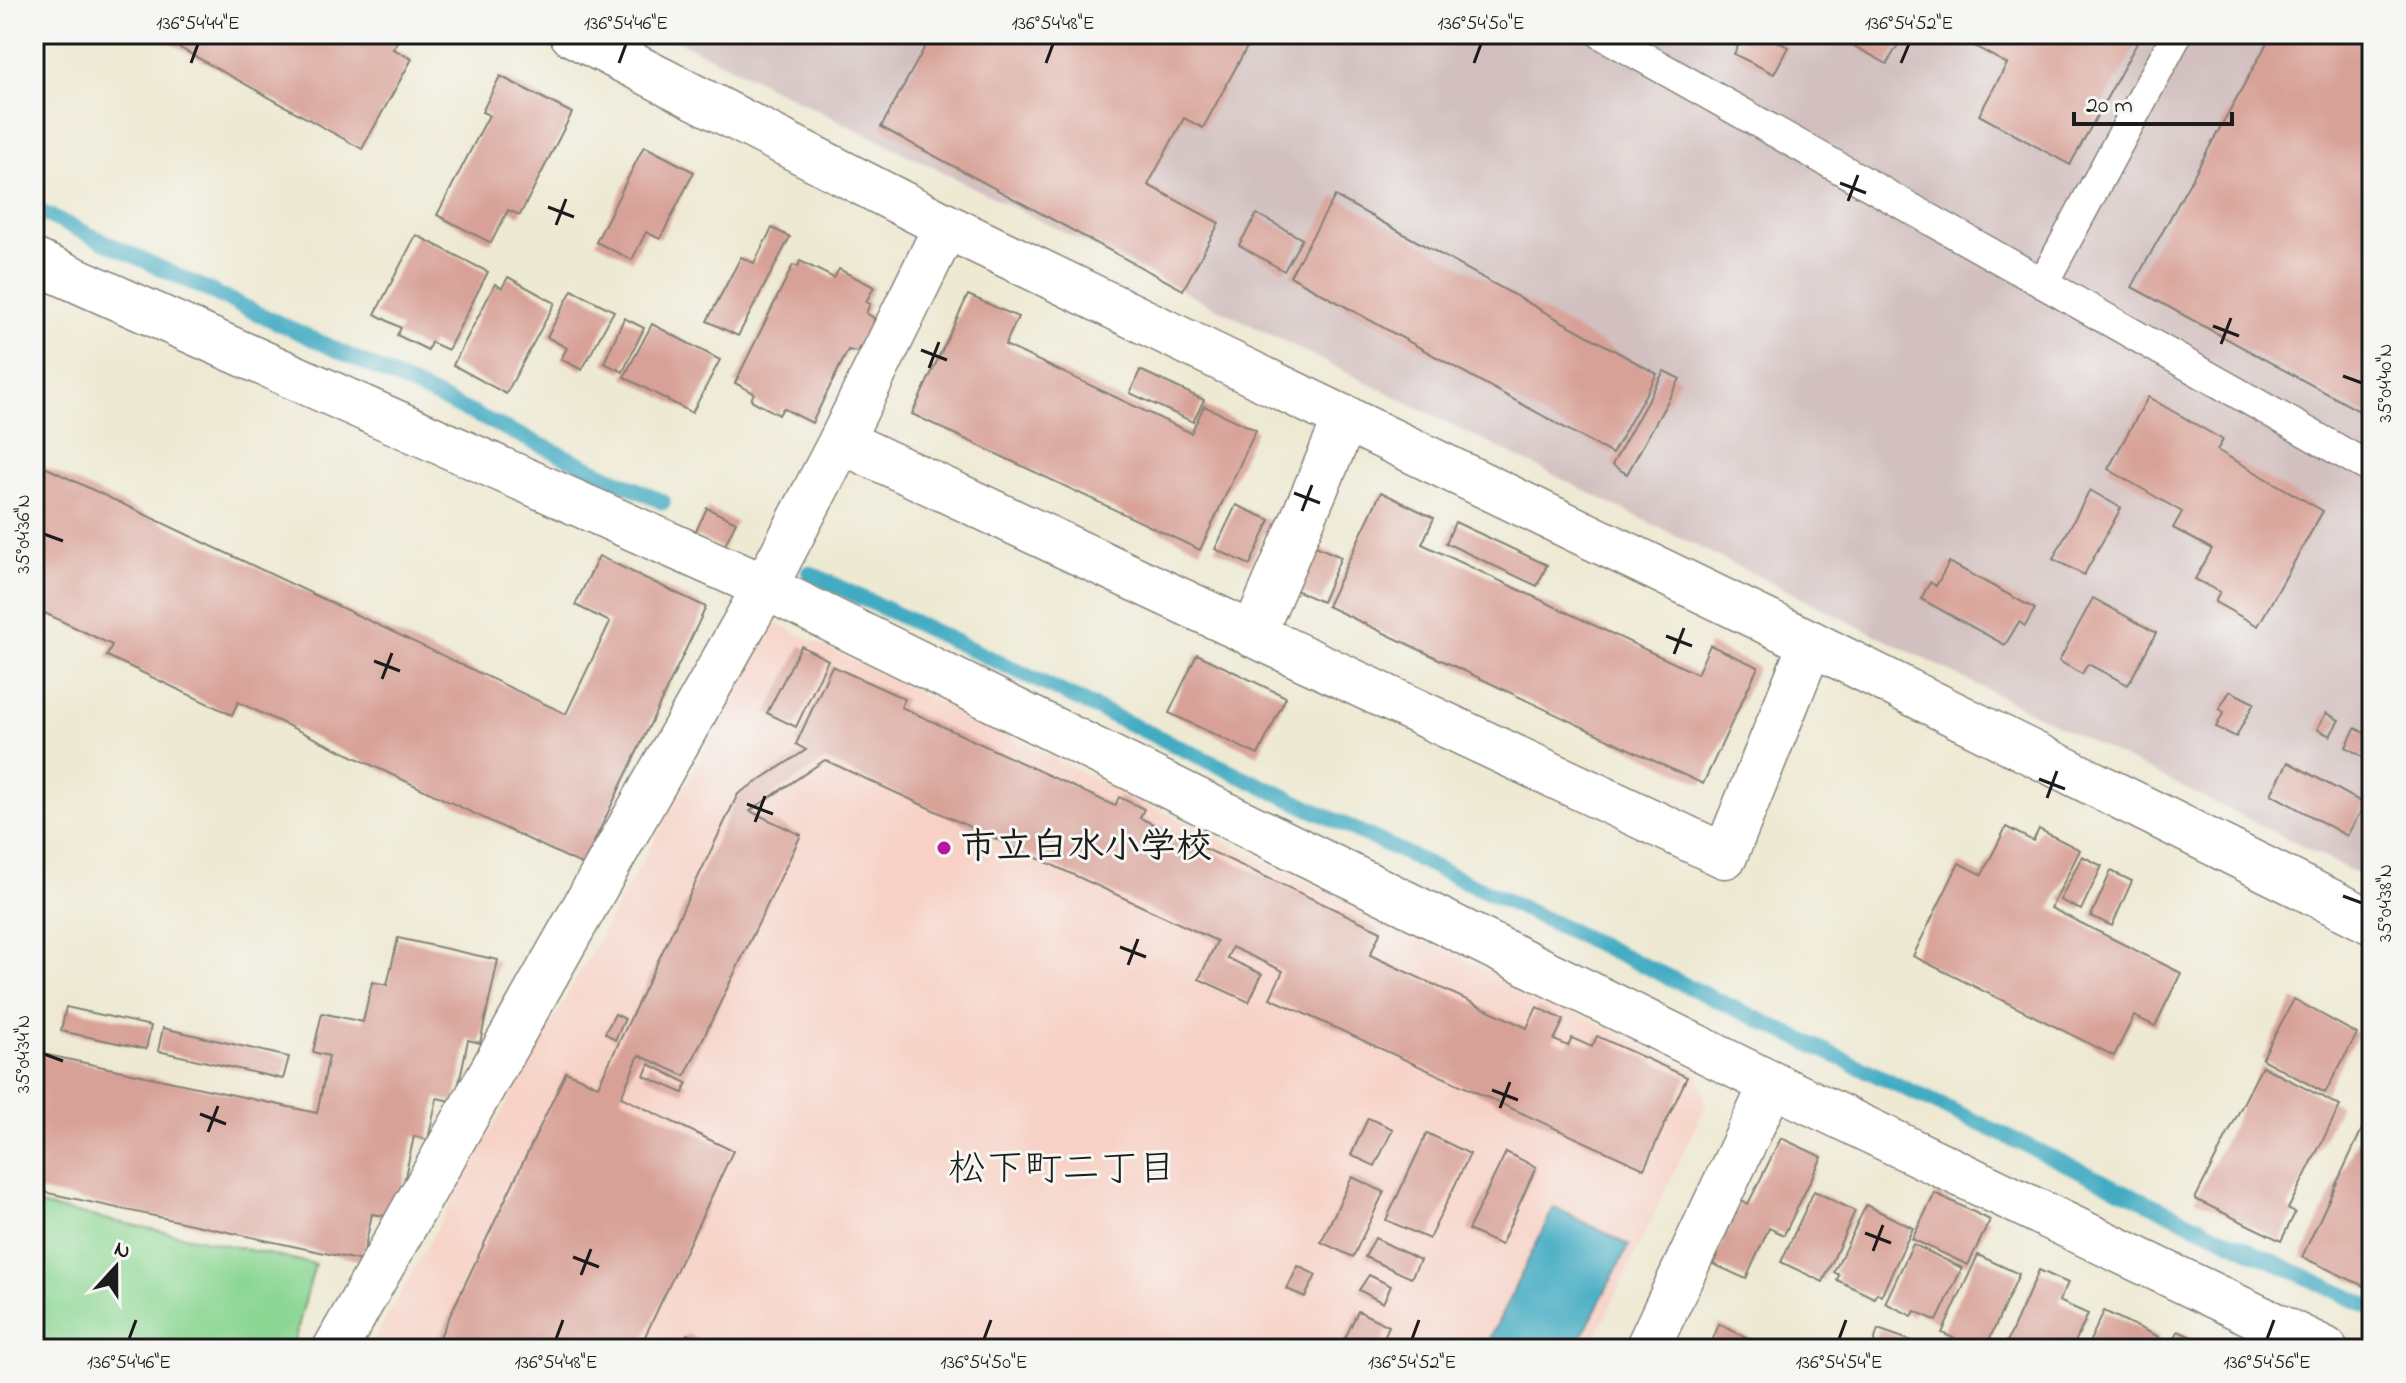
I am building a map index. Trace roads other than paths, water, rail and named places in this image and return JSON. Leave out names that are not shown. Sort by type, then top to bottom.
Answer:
[{"type":"street","points":[[572,34],[946,226],[1811,643],[2372,922]]},
{"type":"street","points":[[335,1349],[765,587],[841,441],[946,226]]},
{"type":"street","points":[[34,261],[765,587],[1772,1084],[2325,1349]]},
{"type":"street","points":[[1253,635],[1346,418]]},
{"type":"street","points":[[841,441],[1725,856],[1811,643]]},
{"type":"street","points":[[1647,1349],[1772,1084]]},
{"type":"lane","points":[[1602,34],[2372,469]]},
{"type":"lane","points":[[2043,283],[2177,34]]},
{"type":"water","points":[[1554,1207],[1629,1245],[1575,1349],[1485,1349]]},
{"type":"waterway","points":[[34,209],[663,502]]},
{"type":"waterway","points":[[809,573],[2372,1308]]},
{"type":"place","name":"市立白水小学校","points":[[944,848]]},
{"type":"district","name":"松下町二丁目","points":[[1062,1171]]}]
